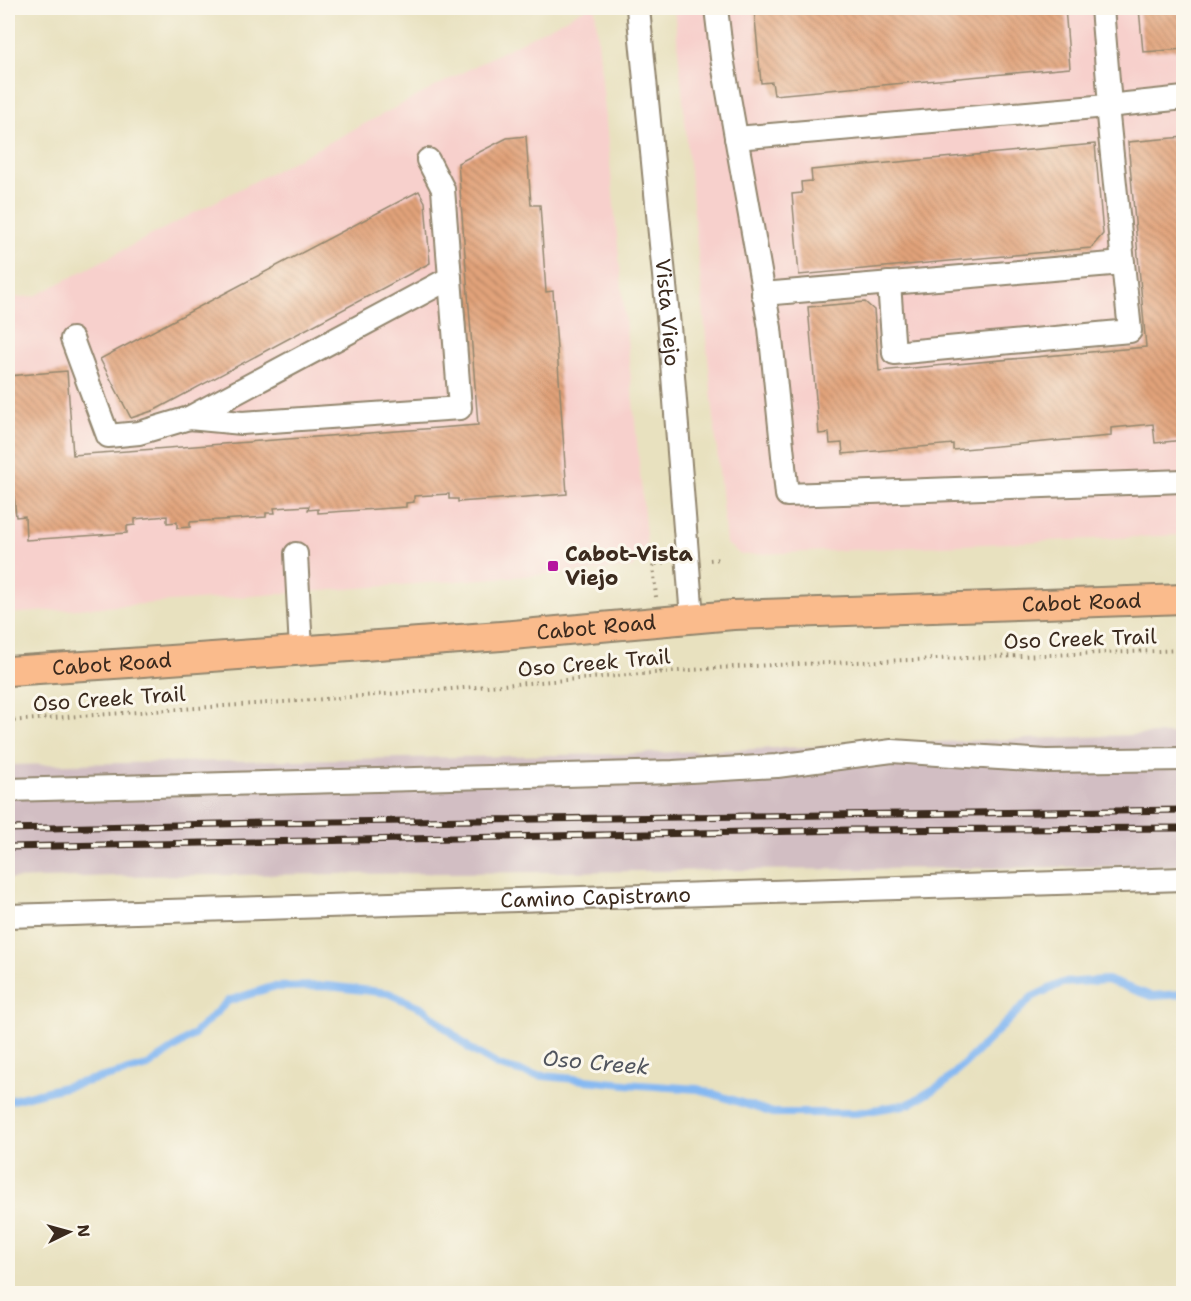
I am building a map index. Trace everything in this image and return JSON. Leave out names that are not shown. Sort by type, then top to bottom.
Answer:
[{"type":"main road","name":"Cabot Road","points":[[8,671],[501,636],[733,615],[1184,599]]},
{"type":"street","name":"Vista Viejo","points":[[638,8],[670,337],[692,618]]},
{"type":"street","points":[[716,8],[722,58],[770,328],[787,495],[1184,481]]},
{"type":"street","points":[[889,284],[894,353],[1130,331],[1102,8]]},
{"type":"street","points":[[736,138],[1184,98]]},
{"type":"street","points":[[189,418],[242,423],[460,408],[443,189],[428,160]]},
{"type":"street","points":[[763,294],[1123,263]]},
{"type":"street","points":[[72,339],[108,436],[139,433],[189,418],[450,278]]},
{"type":"street","points":[[296,554],[301,650]]},
{"type":"street","points":[[8,790],[673,772],[777,766],[892,751],[1046,760],[1184,759]]},
{"type":"street","name":"Camino Capistrano","points":[[8,916],[1184,879]]},
{"type":"path","name":"Oso Creek Trail","points":[[8,721],[717,668],[1184,650]]},
{"type":"shaded area","points":[[586,8],[595,8],[647,545],[632,568],[8,614],[8,298],[35,296]]},
{"type":"shaded area","points":[[674,8],[1183,8],[1183,535],[741,555],[726,543]]},
{"type":"shaded area","points":[[1183,733],[1183,866],[8,879],[8,765],[621,754]]},
{"type":"building","points":[[754,8],[1065,8],[1070,68],[774,95],[772,82],[761,83]]},
{"type":"building","points":[[1139,8],[1184,8],[1184,49],[1143,52]]},
{"type":"building","points":[[526,136],[531,205],[540,205],[546,292],[553,291],[567,494],[458,502],[458,499],[449,499],[449,494],[414,496],[414,502],[406,503],[406,507],[318,513],[318,509],[308,510],[309,506],[274,508],[275,513],[266,513],[266,517],[190,522],[190,527],[177,528],[177,522],[167,523],[167,516],[135,519],[135,525],[127,526],[127,533],[26,540],[25,516],[16,517],[14,495],[8,496],[8,376],[67,371],[73,455],[478,425],[458,163],[507,138]]},
{"type":"building","points":[[1184,137],[1184,440],[1155,443],[1153,424],[1111,428],[1111,436],[953,450],[953,444],[843,454],[842,443],[830,444],[829,433],[819,434],[808,307],[865,302],[874,310],[879,371],[1146,347],[1128,142]]},
{"type":"building","points":[[1095,144],[1103,234],[1091,248],[799,275],[792,194],[802,193],[801,182],[812,181],[811,170]]},
{"type":"building","points":[[419,191],[425,202],[430,263],[155,410],[131,418],[100,359]]},
{"type":"waterway","name":"Oso Creek","points":[[8,1101],[148,1066],[193,1035],[228,1001],[272,987],[328,986],[388,993],[424,1009],[470,1049],[499,1066],[534,1075],[698,1089],[773,1113],[856,1113],[909,1104],[946,1082],[1032,997],[1062,983],[1107,980],[1151,996],[1184,994]]},
{"type":"railway","points":[[8,829],[261,823],[1184,810]]},
{"type":"railway","points":[[8,847],[850,830],[1184,828]]},
{"type":"place","name":"Cabot-Vista Viejo","points":[[553,566]]}]
